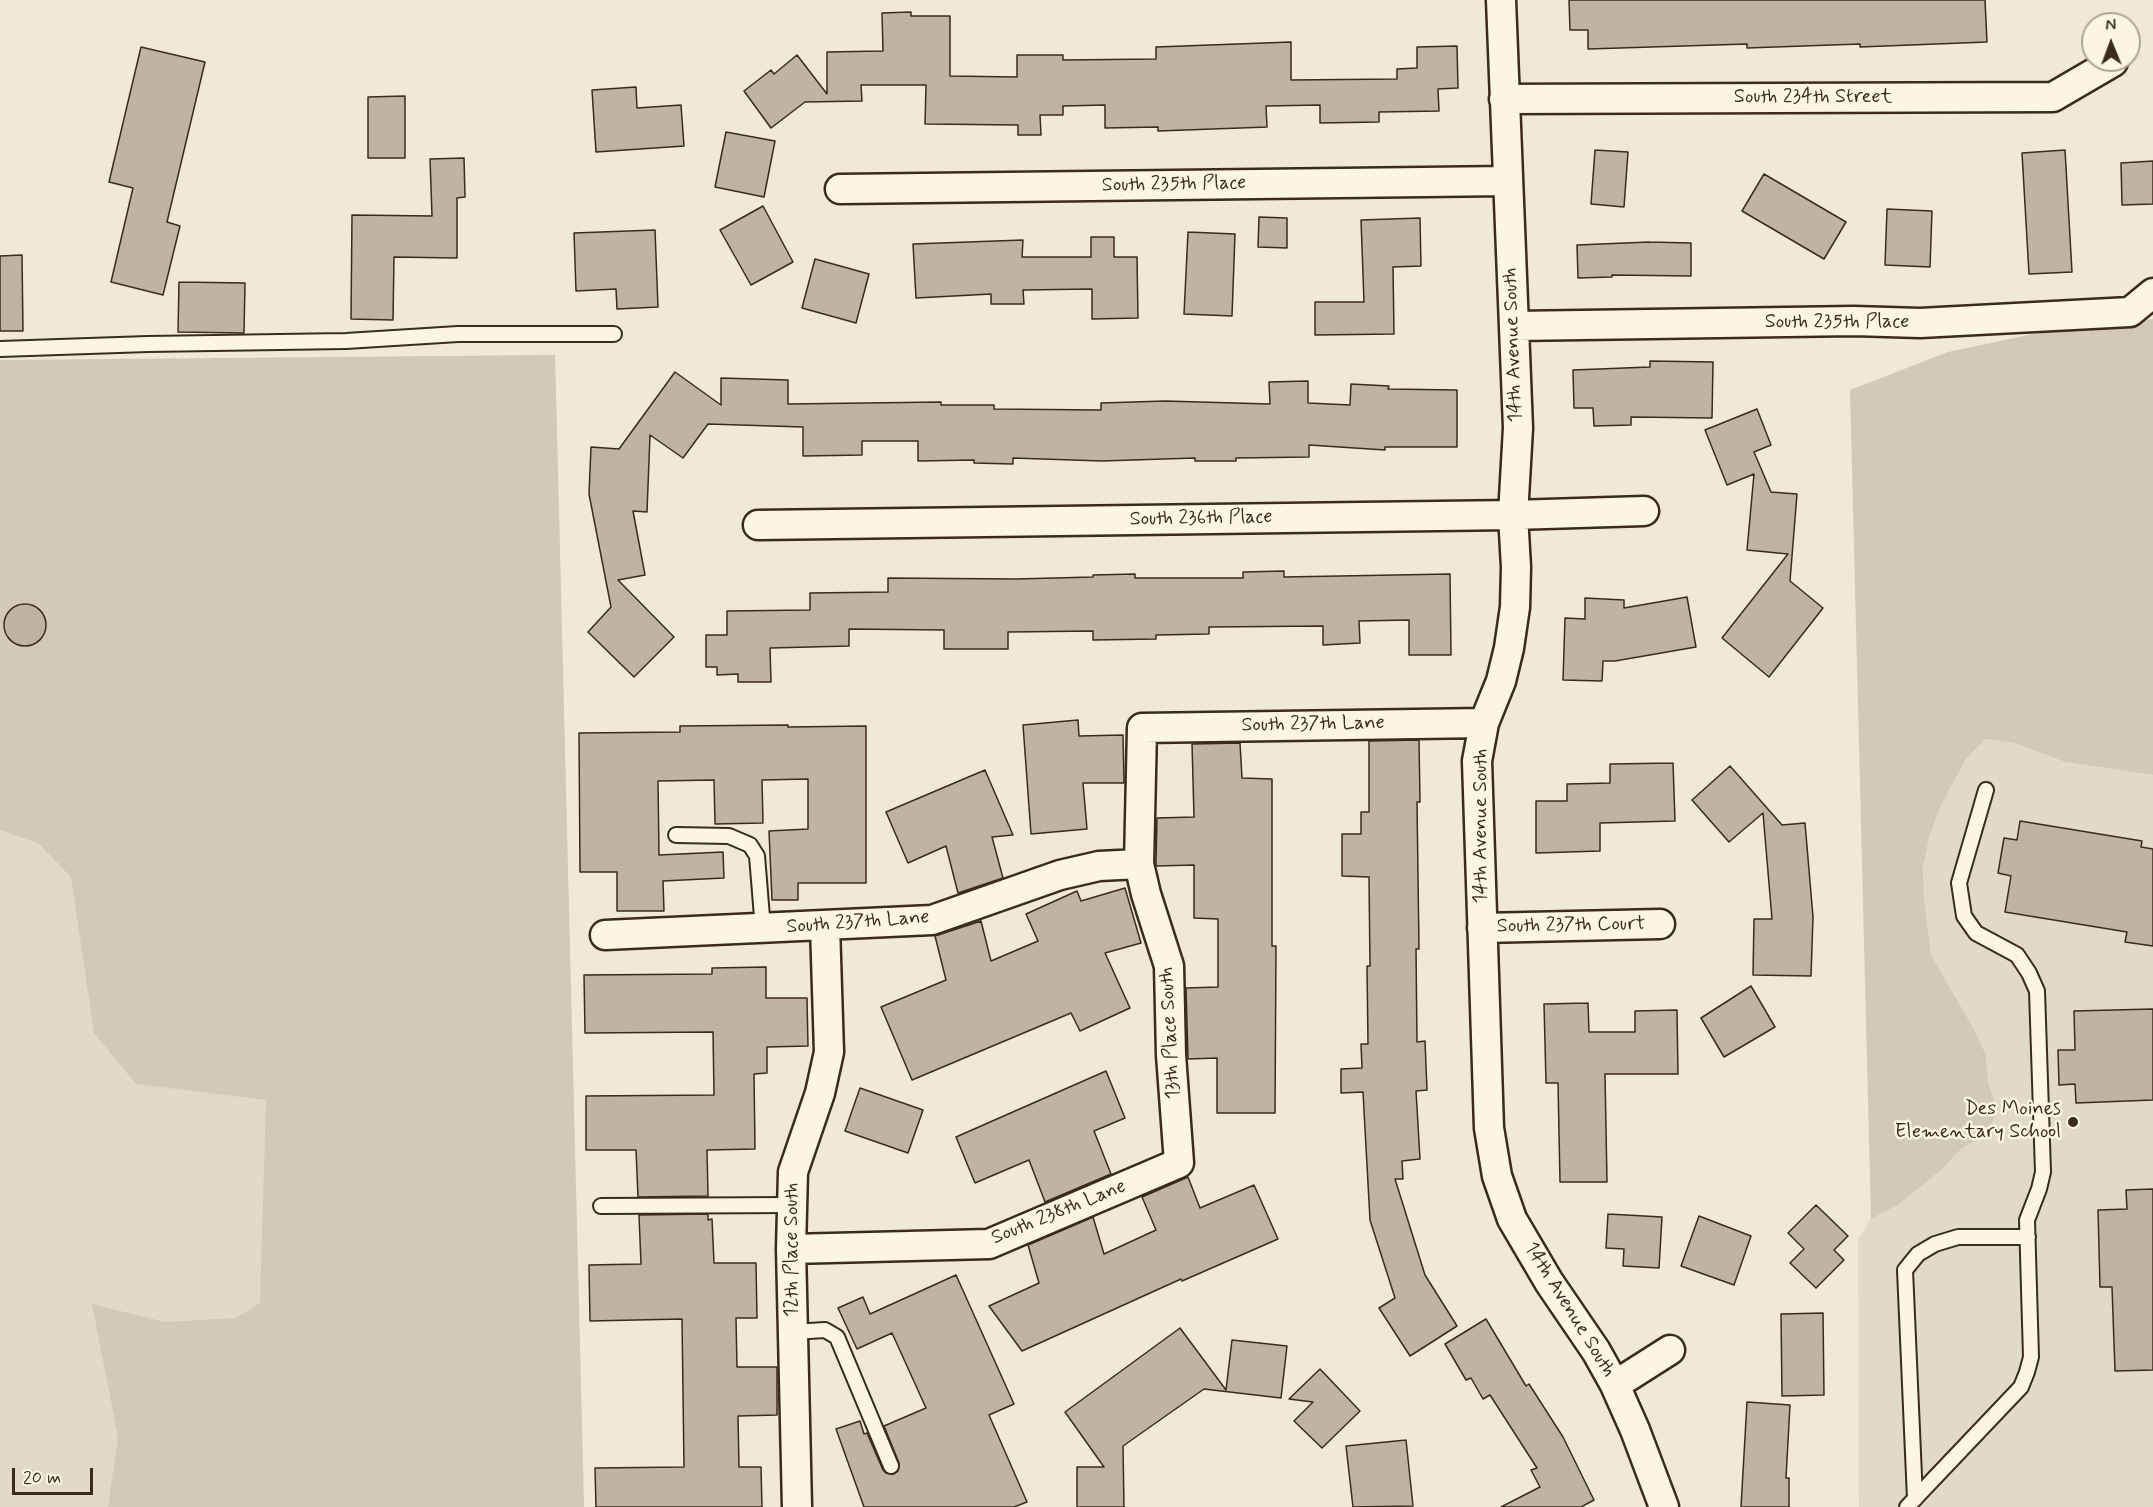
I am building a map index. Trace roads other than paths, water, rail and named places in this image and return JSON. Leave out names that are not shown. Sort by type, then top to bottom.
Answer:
[{"type":"street","name":"14th Avenue South","points":[[1501,0],[1518,428],[1513,515],[1516,567],[1515,607],[1509,648],[1501,681],[1484,723],[1478,761],[1487,1102],[1491,1144],[1497,1176],[1512,1219],[1615,1385],[1664,1507]]},
{"type":"street","name":"South 234th Street","points":[[1504,99],[2054,97],[2096,72]]},
{"type":"street","name":"South 235th Place","points":[[840,189],[1507,181]]},
{"type":"street","name":"South 235th Place","points":[[1514,326],[1854,321],[1920,323],[2130,312],[2153,293]]},
{"type":"street","name":"South 236th Place","points":[[758,525],[1513,515],[1644,511]]},
{"type":"street","name":"South 237th Lane","points":[[1142,728],[1484,723]]},
{"type":"street","name":"13th Place South","points":[[1142,728],[1139,864],[1169,966],[1171,1055],[1179,1163]]},
{"type":"street","name":"South 237th Lane","points":[[605,935],[932,920],[1060,874],[1099,866],[1139,864]]},
{"type":"street","name":"South 237th Court","points":[[1482,928],[1660,924]]},
{"type":"street","name":"12th Place South","points":[[797,1507],[791,1249],[793,1172],[820,1093],[829,1052],[825,926]]},
{"type":"street","name":"South 238th Lane","points":[[791,1249],[989,1244],[1179,1163]]},
{"type":"street","points":[[1615,1385],[1670,1350]]},
{"type":"lane","points":[[0,349],[346,341],[458,334],[614,334]]},
{"type":"lane","points":[[1911,1503],[2020,1387],[2031,1357],[2027,1220],[2043,1172],[2037,991],[2017,955],[1976,933],[1964,916],[1959,883],[1986,790]]},
{"type":"lane","points":[[676,835],[729,836],[750,845],[757,856],[763,929]]},
{"type":"lane","points":[[601,1206],[792,1205]]},
{"type":"lane","points":[[1911,1503],[1905,1270],[1918,1254],[1935,1244],[1958,1237],[2028,1237]]},
{"type":"lane","points":[[793,1332],[825,1330],[837,1337],[891,1466]]},
{"type":"place","name":"Des Moines Elementary School","points":[[2073,1122]]}]
